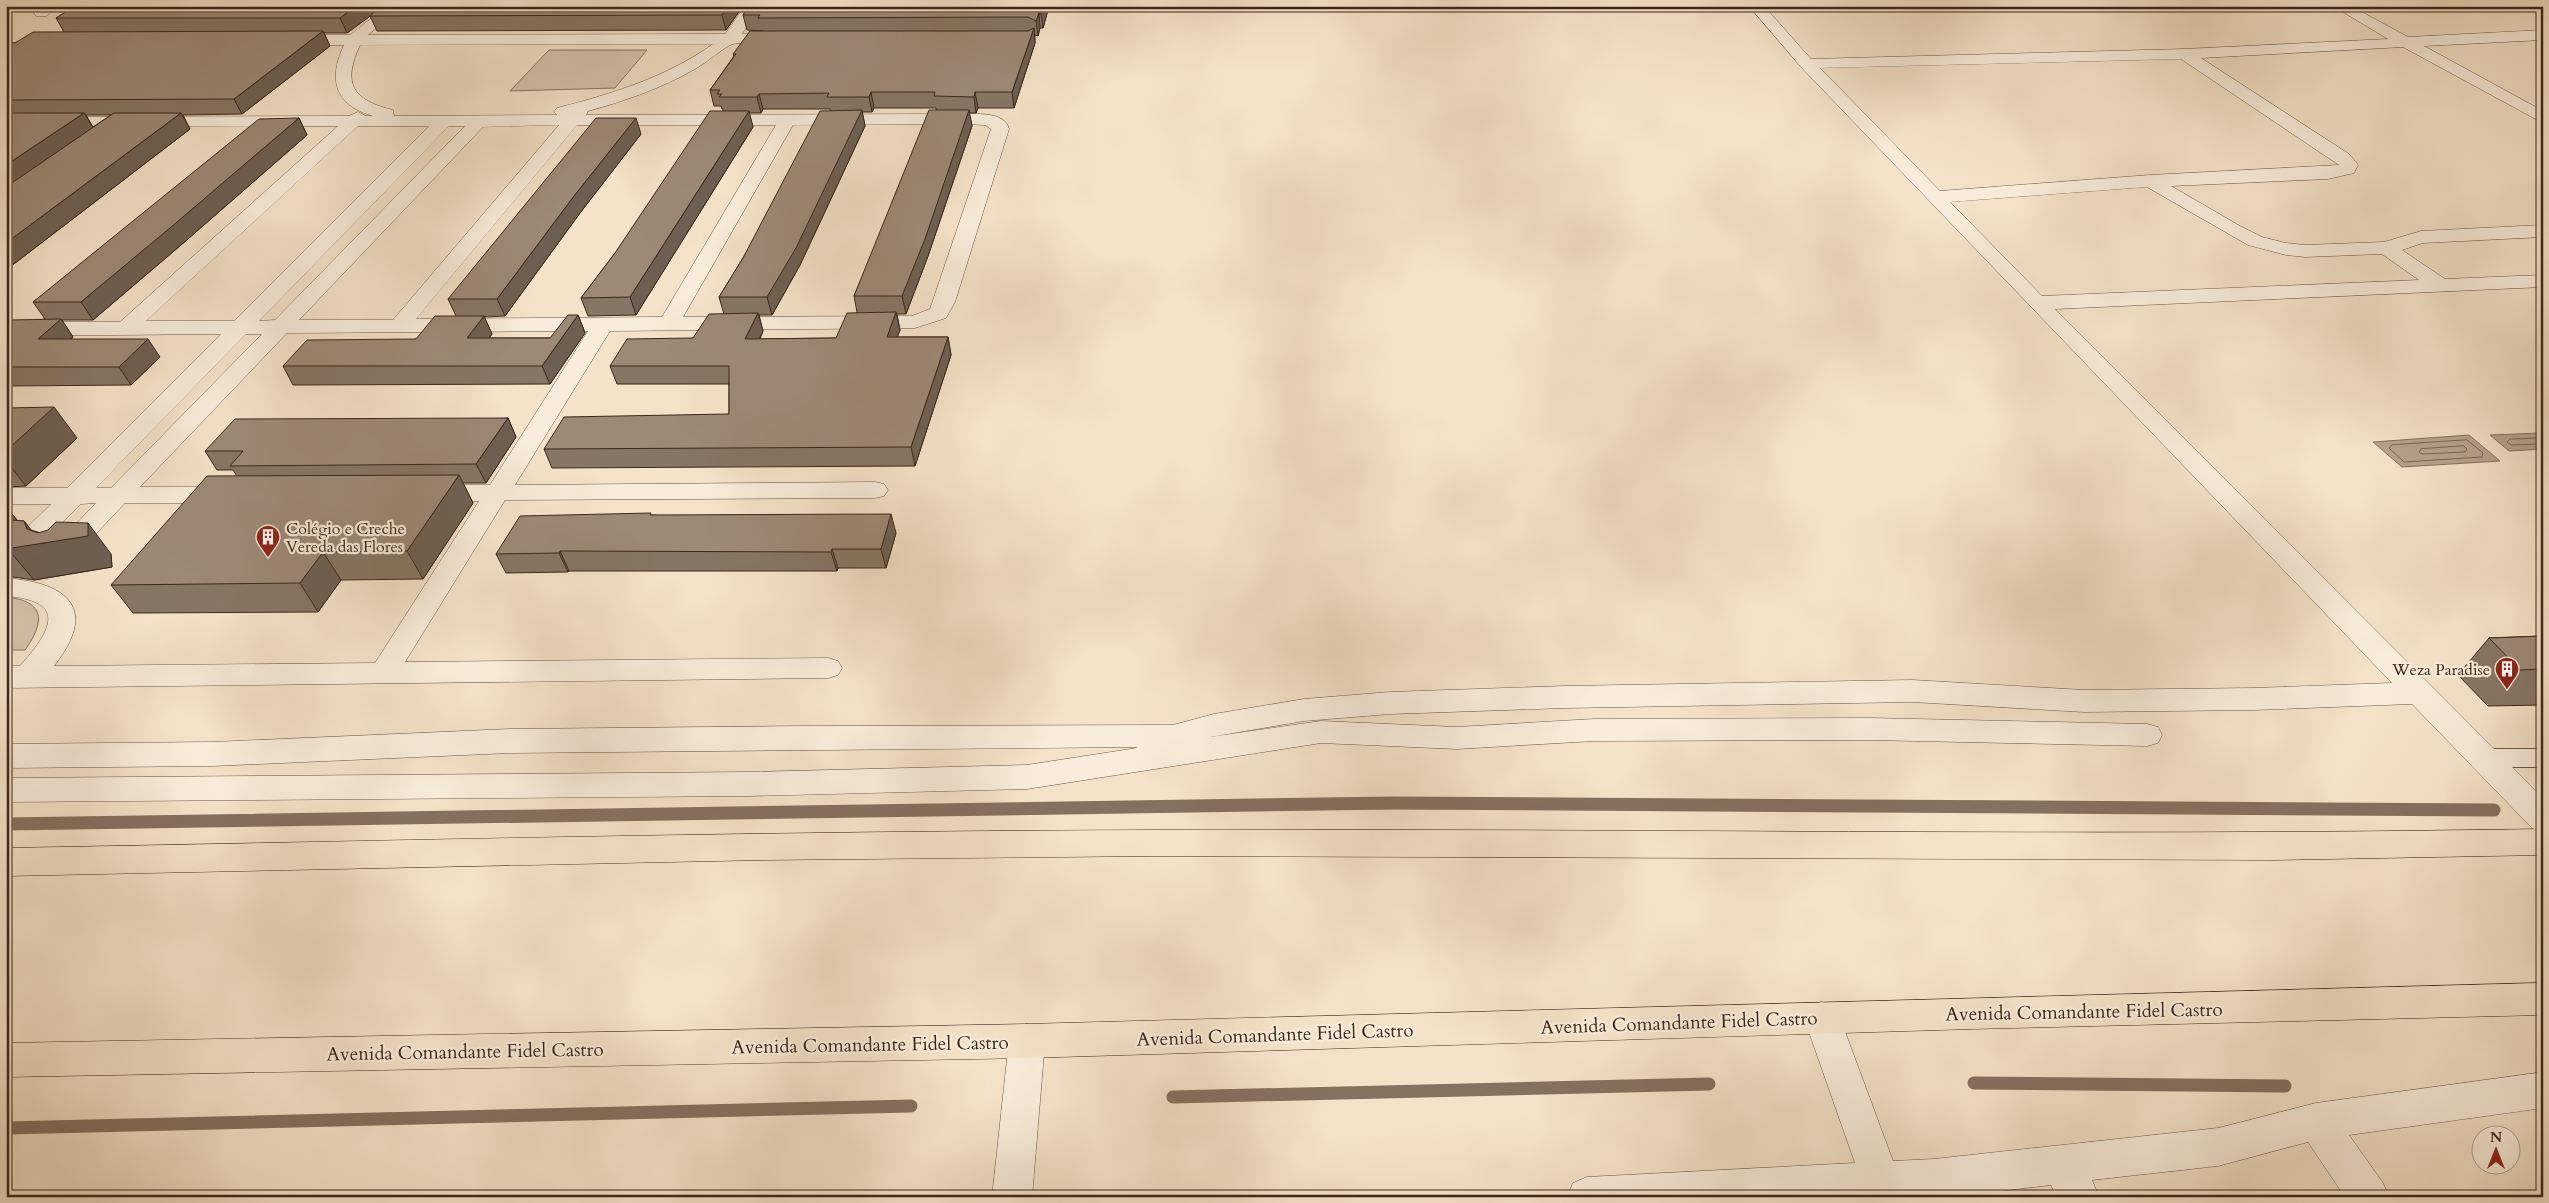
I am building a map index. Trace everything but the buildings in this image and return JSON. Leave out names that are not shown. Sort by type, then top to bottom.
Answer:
[{"type":"highway","points":[[6,862],[763,846],[1134,843],[2275,847],[2543,842]]},
{"type":"highway","name":"Avenida Comandante Fidel Castro","points":[[6,1060],[1028,1041],[1822,1018],[2543,1000]]},
{"type":"street","points":[[396,6],[355,40],[342,70],[341,78],[344,89],[351,98],[368,108],[396,116],[443,122]]},
{"type":"street","points":[[62,554],[478,122],[537,116],[585,106],[623,95],[665,78],[729,39],[753,6]]},
{"type":"street","points":[[1756,6],[1807,64],[2037,303],[2543,819]]},
{"type":"street","points":[[2340,6],[2543,118]]},
{"type":"street","points":[[1807,64],[2184,54],[2543,35]]},
{"type":"street","points":[[276,40],[797,39]]},
{"type":"street","points":[[1937,197],[2150,180],[2328,173],[2348,169],[2350,165],[2343,158],[2184,54]]},
{"type":"street","points":[[400,326],[585,106]]},
{"type":"street","points":[[126,328],[368,108]]},
{"type":"street","points":[[6,122],[978,119],[999,124],[999,134],[941,310],[924,319],[892,324],[6,329]]},
{"type":"street","points":[[668,325],[787,120]]},
{"type":"street","points":[[13,557],[76,496],[443,122]]},
{"type":"street","points":[[93,140],[117,123]]},
{"type":"street","points":[[2150,180],[2233,230],[2270,245],[2306,251],[2386,248],[2421,237],[2543,231]]},
{"type":"street","points":[[2386,248],[2438,284]]},
{"type":"street","points":[[2037,303],[2438,284],[2543,281]]},
{"type":"street","points":[[383,674],[603,325]]},
{"type":"street","points":[[407,494],[875,490]]},
{"type":"street","points":[[6,496],[248,494]]},
{"type":"street","points":[[17,677],[57,639],[62,626],[62,615],[58,606],[51,598],[24,585]]},
{"type":"street","points":[[17,677],[828,668]]},
{"type":"street","points":[[1027,777],[1214,725],[1304,710],[1390,703],[1536,698],[1912,691],[2084,701],[2254,699],[2418,692]]},
{"type":"street","points":[[6,790],[749,784],[1027,777],[1321,732],[1457,738],[1594,730],[1869,728],[2147,735]]},
{"type":"street","points":[[6,756],[213,754],[510,741],[802,736],[1179,735]]},
{"type":"street","points":[[1822,1018],[1881,1182]]},
{"type":"street","points":[[1012,1197],[1028,1041]]},
{"type":"street","points":[[1587,1197],[1804,1192],[1881,1182],[1934,1179],[2070,1180],[2218,1147],[2316,1122],[2543,1090]]},
{"type":"street","points":[[2316,1122],[2369,1197]]},
{"type":"lane","points":[[2483,758],[2543,758]]},
{"type":"shaded area","points":[[549,50],[647,50],[615,88],[510,91]]},
{"type":"shaded area","points":[[6,597],[29,603],[38,614],[36,630],[25,650],[6,650]]},
{"type":"water","points":[[2541,433],[2543,449],[2509,451],[2490,435]]},
{"type":"water","points":[[2469,435],[2500,461],[2402,467],[2373,442]]},
{"type":"waterway","points":[[6,824],[1393,803],[2494,810]]},
{"type":"waterway","points":[[1974,1083],[2285,1086]]},
{"type":"waterway","points":[[1173,1097],[1709,1084]]},
{"type":"waterway","points":[[6,1128],[911,1106]]},
{"type":"place","name":"Colégio e Creche Vereda das Flores","points":[[268,558]]},
{"type":"place","name":"Weza Paradise","points":[[2507,690]]}]
